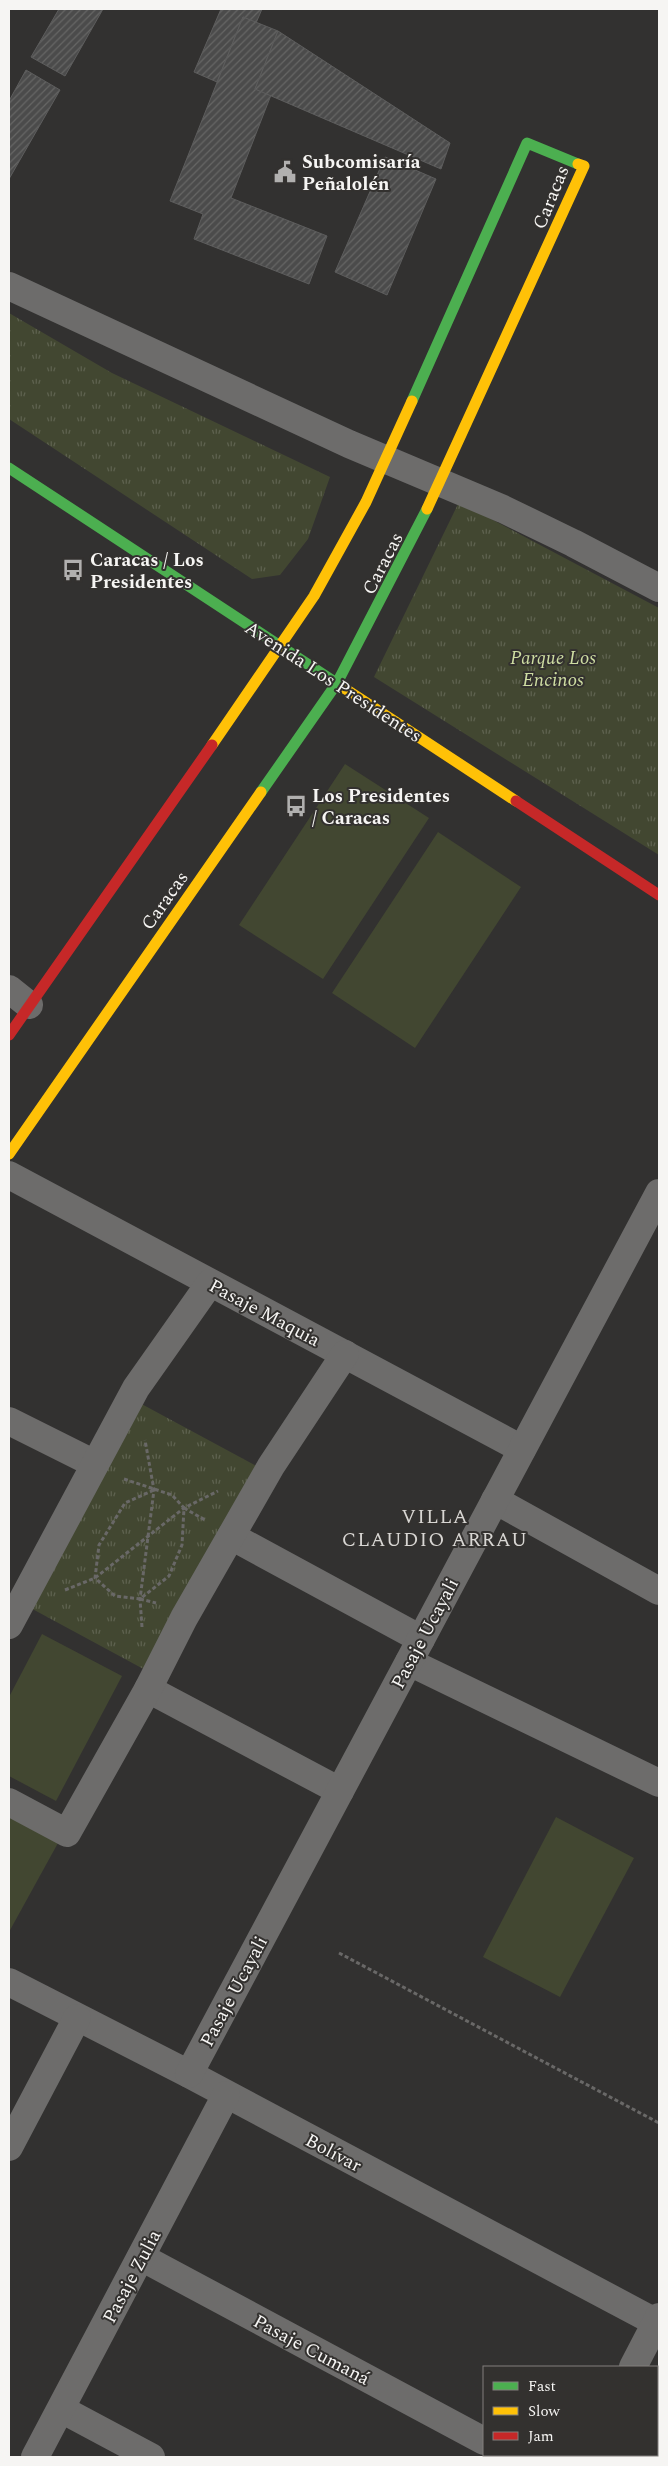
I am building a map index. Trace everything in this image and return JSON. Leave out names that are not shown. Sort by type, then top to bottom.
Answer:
[{"type":"street","name":"Caracas","points":[[9,1034],[19,997],[282,646],[344,545],[386,458],[527,143],[584,166],[440,482],[390,586],[337,683],[9,1154]]},
{"type":"street","points":[[9,286],[349,444],[386,458],[574,543],[659,588]]},
{"type":"street","name":"Avenida Los Presidentes","points":[[9,468],[659,894]]},
{"type":"street","name":"Pasaje Maquia","points":[[9,1175],[522,1449]]},
{"type":"street","name":"Pasaje Ucayali","points":[[188,2074],[659,1193]]},
{"type":"street","points":[[13,1618],[136,1388],[210,1283]]},
{"type":"street","points":[[9,1802],[67,1833],[148,1689],[184,1618],[271,1466],[345,1354]]},
{"type":"street","points":[[9,1421],[95,1464]]},
{"type":"street","points":[[495,1500],[659,1591]]},
{"type":"street","points":[[231,1536],[415,1651],[659,1783]]},
{"type":"street","points":[[148,1689],[340,1791]]},
{"type":"street","name":"Bolívar","points":[[9,1982],[658,2321]]},
{"type":"street","points":[[9,2147],[77,2018]]},
{"type":"street","name":"Pasaje Zulia","points":[[35,2457],[226,2095]]},
{"type":"street","name":"Pasaje Cumaná","points":[[141,2257],[483,2440]]},
{"type":"street","points":[[634,2366],[658,2321]]},
{"type":"street","points":[[61,2409],[151,2457]]},
{"type":"path","points":[[136,1388],[154,1490],[140,1599],[143,1635]]},
{"type":"path","points":[[13,1618],[95,1578],[184,1508],[227,1487]]},
{"type":"path","points":[[154,1490],[172,1495],[184,1508],[182,1545],[169,1576],[140,1599],[115,1596],[95,1578],[98,1545],[125,1503],[154,1490]]},
{"type":"path","points":[[339,1953],[659,2123]]},
{"type":"green space","points":[[9,313],[112,373],[330,477],[308,539],[280,575],[252,579],[9,419]]},
{"type":"green space","name":"Parque Los Encinos","points":[[459,502],[659,608],[659,855],[374,677]]},
{"type":"green space","points":[[345,764],[429,818],[323,979],[239,925]]},
{"type":"green space","points":[[438,832],[521,887],[415,1048],[332,993]]},
{"type":"green space","points":[[136,1401],[260,1468],[149,1672],[25,1605]]},
{"type":"green space","points":[[42,1634],[122,1676],[56,1801],[9,1776],[9,1697]]},
{"type":"green space","points":[[9,1816],[58,1843],[9,1932]]},
{"type":"green space","points":[[556,1817],[634,1858],[560,1997],[483,1957]]},
{"type":"building","points":[[59,9],[103,9],[65,76],[31,57]]},
{"type":"building","points":[[221,9],[262,9],[256,23],[243,17],[217,82],[194,72]]},
{"type":"building","points":[[243,17],[278,31],[255,89],[271,95],[231,198],[327,236],[309,284],[194,239],[203,214],[170,201]]},
{"type":"building","points":[[278,31],[450,143],[441,169],[255,89]]},
{"type":"building","points":[[26,70],[60,90],[9,179],[9,101]]},
{"type":"building","points":[[385,157],[436,179],[387,295],[335,272]]},
{"type":"traffic: fast","points":[[412,401],[527,143],[578,164]]},
{"type":"traffic: fast","points":[[9,468],[344,688]]},
{"type":"traffic: fast","points":[[261,792],[337,683],[427,509]]},
{"type":"traffic: slow","points":[[427,509],[584,166],[578,164]]},
{"type":"traffic: slow","points":[[212,745],[314,596],[366,502],[412,401]]},
{"type":"traffic: slow","points":[[344,688],[516,801]]},
{"type":"traffic: slow","points":[[9,1154],[261,792]]},
{"type":"traffic: jam","points":[[9,1035],[212,745]]},
{"type":"traffic: jam","points":[[516,801],[659,895]]},
{"type":"place","name":"Subcomisaría Peñalolén","points":[[285,172]]},
{"type":"place","name":"Caracas / Los Presidentes","points":[[73,570]]},
{"type":"place","name":"Los Presidentes / Caracas","points":[[296,806]]},
{"type":"district","name":"VILLA CLAUDIO ARRAU","points":[[435,1528]]}]
